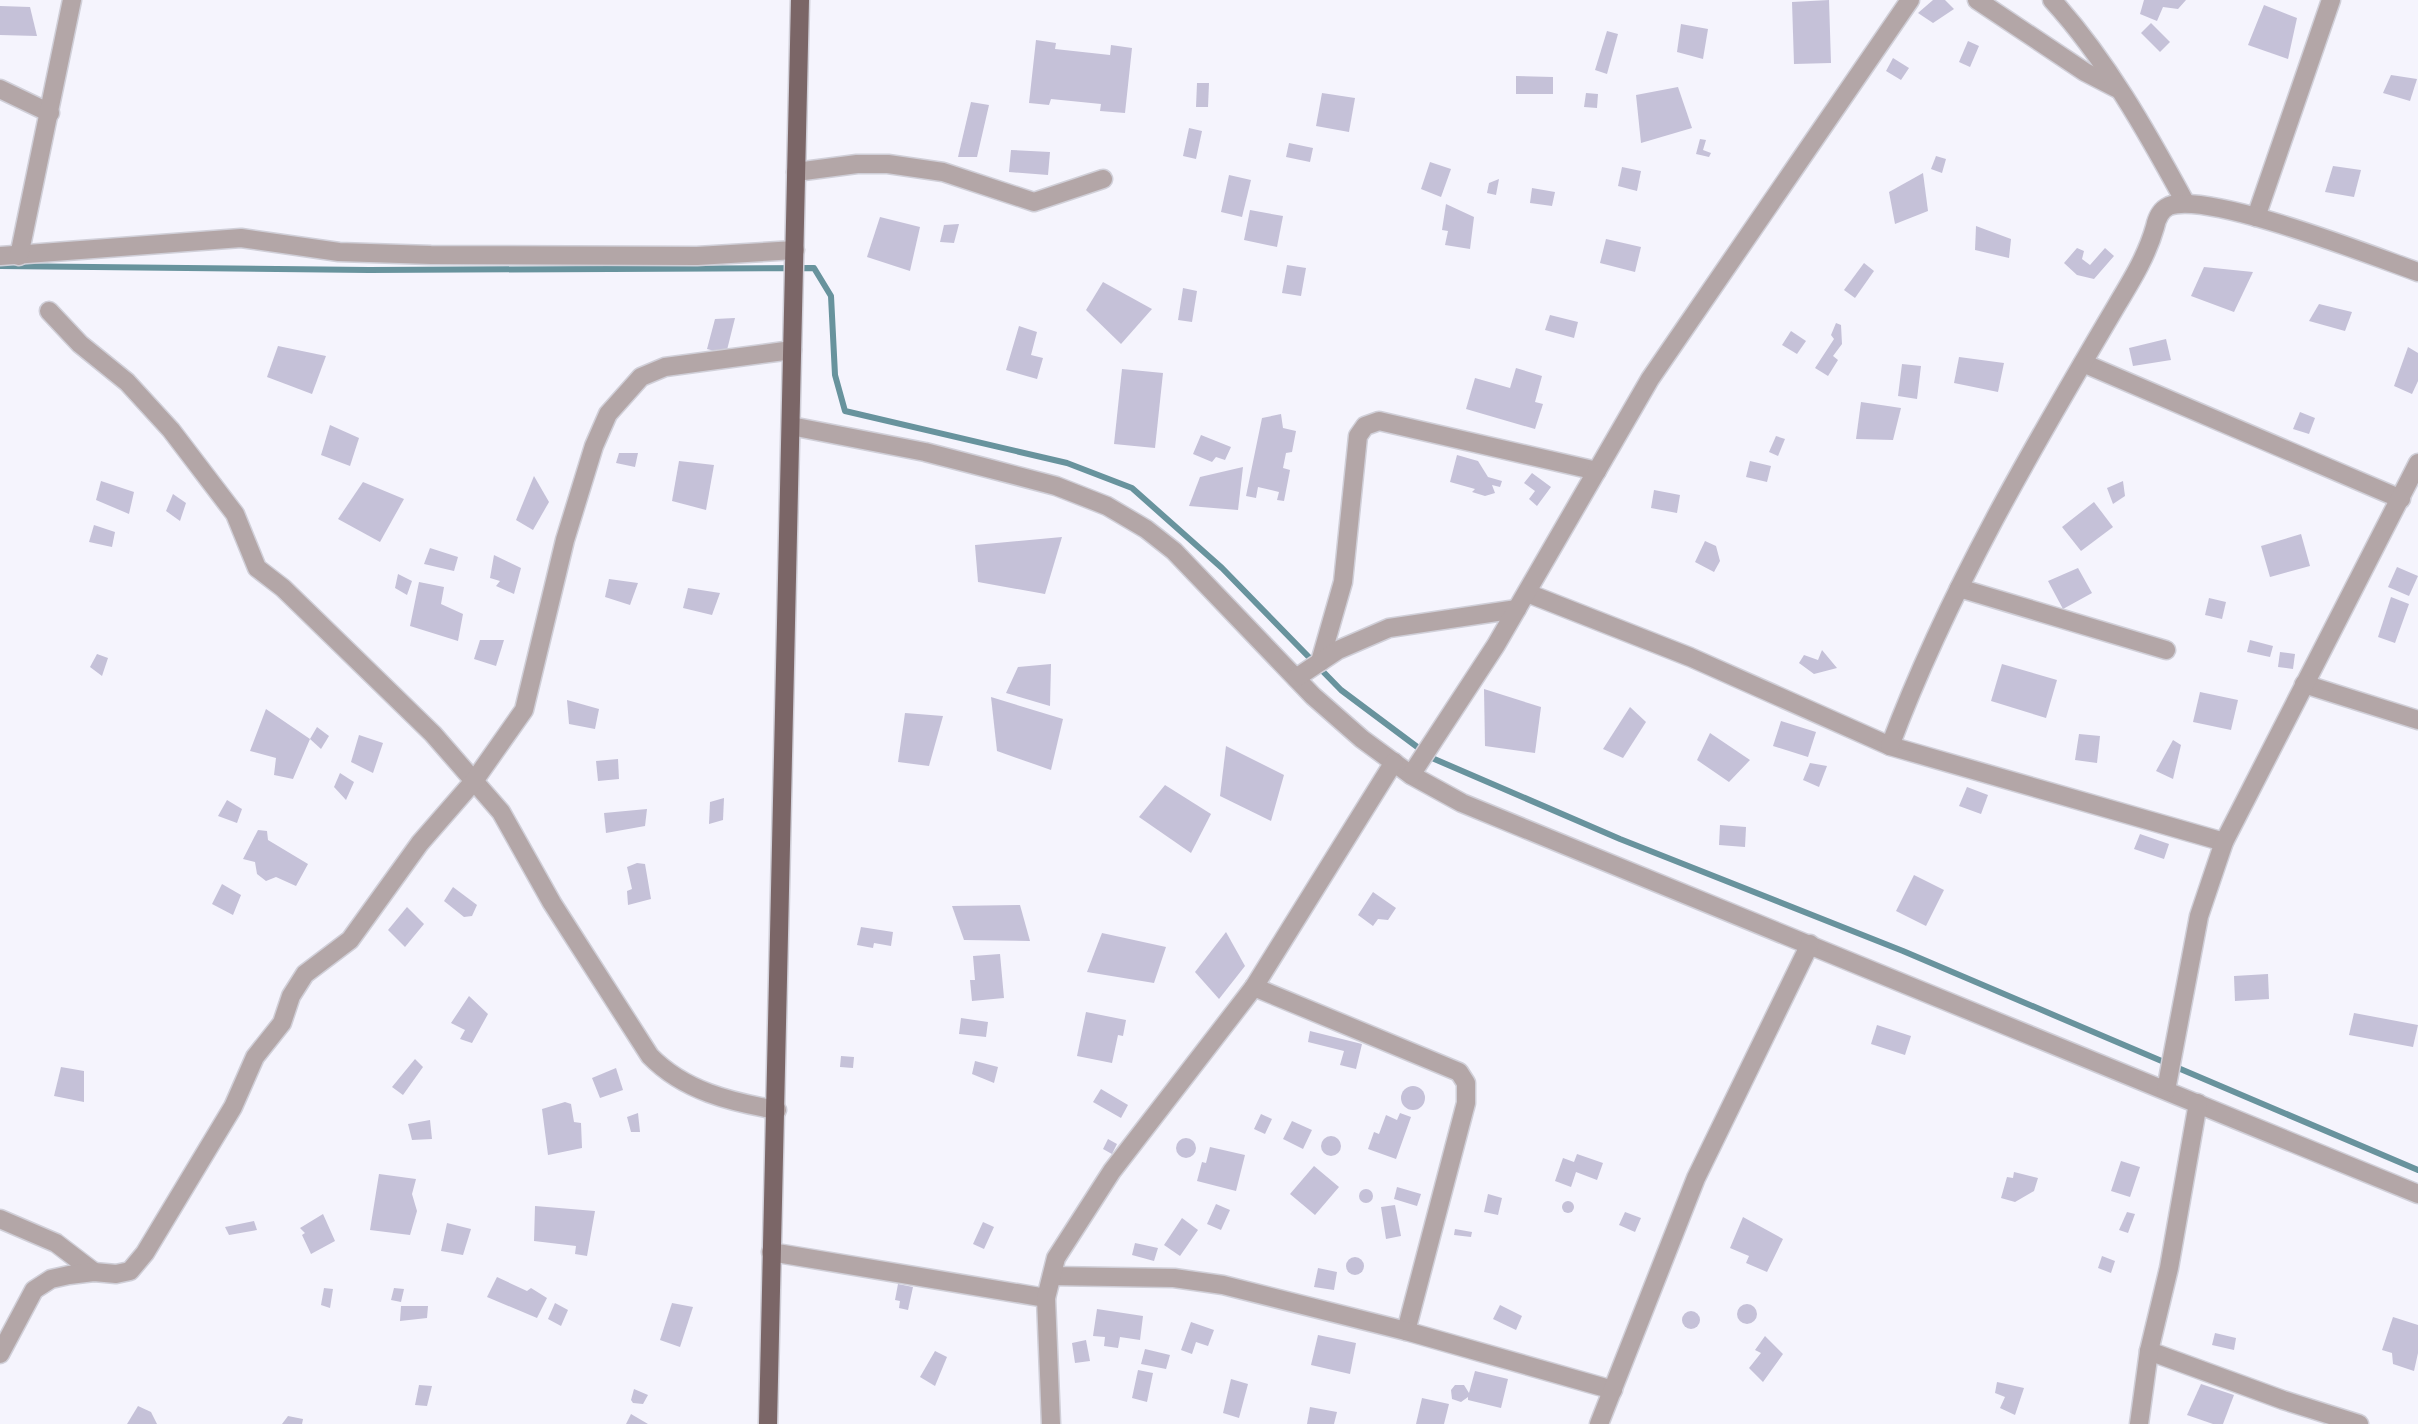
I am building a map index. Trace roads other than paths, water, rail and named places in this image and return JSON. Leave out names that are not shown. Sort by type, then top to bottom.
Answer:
[{"type":"main road","points":[[768,1424],[800,0]]},
{"type":"street","points":[[19,256],[72,0]]},
{"type":"street","points":[[1411,775],[1527,593],[1650,379],[1910,0]]},
{"type":"street","points":[[1977,0],[2085,72],[2117,89]]},
{"type":"street","points":[[2052,0],[2155,145],[2185,202]]},
{"type":"street","points":[[2256,217],[2331,0]]},
{"type":"street","points":[[0,89],[50,113]]},
{"type":"street","points":[[796,173],[857,164],[888,164],[943,172],[1034,202],[1104,179]]},
{"type":"street","points":[[1890,746],[1959,589],[2083,363],[2146,256],[2158,215],[2165,207],[2185,202],[2256,217],[2418,272]]},
{"type":"street","points":[[0,256],[241,238],[339,252],[431,255],[697,256],[795,250]]},
{"type":"street","points":[[49,311],[80,344],[127,382],[171,430],[235,514],[248,538],[257,568],[284,588],[433,734],[501,813],[552,903],[650,1056],[667,1074],[687,1085],[747,1105],[777,1111]]},
{"type":"street","points":[[0,1354],[34,1290],[51,1279],[94,1272],[116,1274],[130,1271],[145,1252],[233,1107],[255,1057],[282,1023],[291,996],[305,974],[350,940],[420,843],[474,781],[524,710],[565,540],[594,446],[608,414],[640,377],[665,367],[792,350]]},
{"type":"street","points":[[2083,363],[2401,499]]},
{"type":"street","points":[[1320,662],[1343,582],[1358,436],[1365,426],[1379,421],[1597,471]]},
{"type":"street","points":[[790,426],[991,469],[1056,486],[1107,506],[1146,528],[1174,551],[1296,678],[1362,740],[1411,775],[1461,803],[2418,1194]]},
{"type":"street","points":[[2166,1090],[2199,916],[2224,842],[2418,463]]},
{"type":"street","points":[[1959,589],[2166,650]]},
{"type":"street","points":[[1527,593],[1690,657],[1890,746],[2224,842]]},
{"type":"street","points":[[1296,678],[1338,650],[1389,628],[1517,609]]},
{"type":"street","points":[[2304,684],[2418,720]]},
{"type":"street","points":[[1051,1424],[1046,1298],[1056,1258],[1112,1171],[1254,987],[1394,762]]},
{"type":"street","points":[[1599,1424],[1696,1178],[1810,944]]},
{"type":"street","points":[[1254,987],[1459,1072],[1466,1083],[1466,1103],[1406,1332]]},
{"type":"street","points":[[2139,1424],[2149,1351],[2169,1268],[2198,1103]]},
{"type":"street","points":[[0,1219],[56,1243],[94,1272]]},
{"type":"street","points":[[771,1252],[1046,1298]]},
{"type":"street","points":[[1052,1276],[1174,1278],[1223,1285],[1406,1332],[1613,1390]]},
{"type":"street","points":[[2149,1351],[2283,1400],[2359,1424]]},
{"type":"waterway","points":[[0,266],[369,270],[814,268],[831,296],[835,375],[845,411],[1067,463],[1132,488],[1222,568],[1341,690],[1432,758],[1620,839],[1903,951],[2418,1170]]}]
